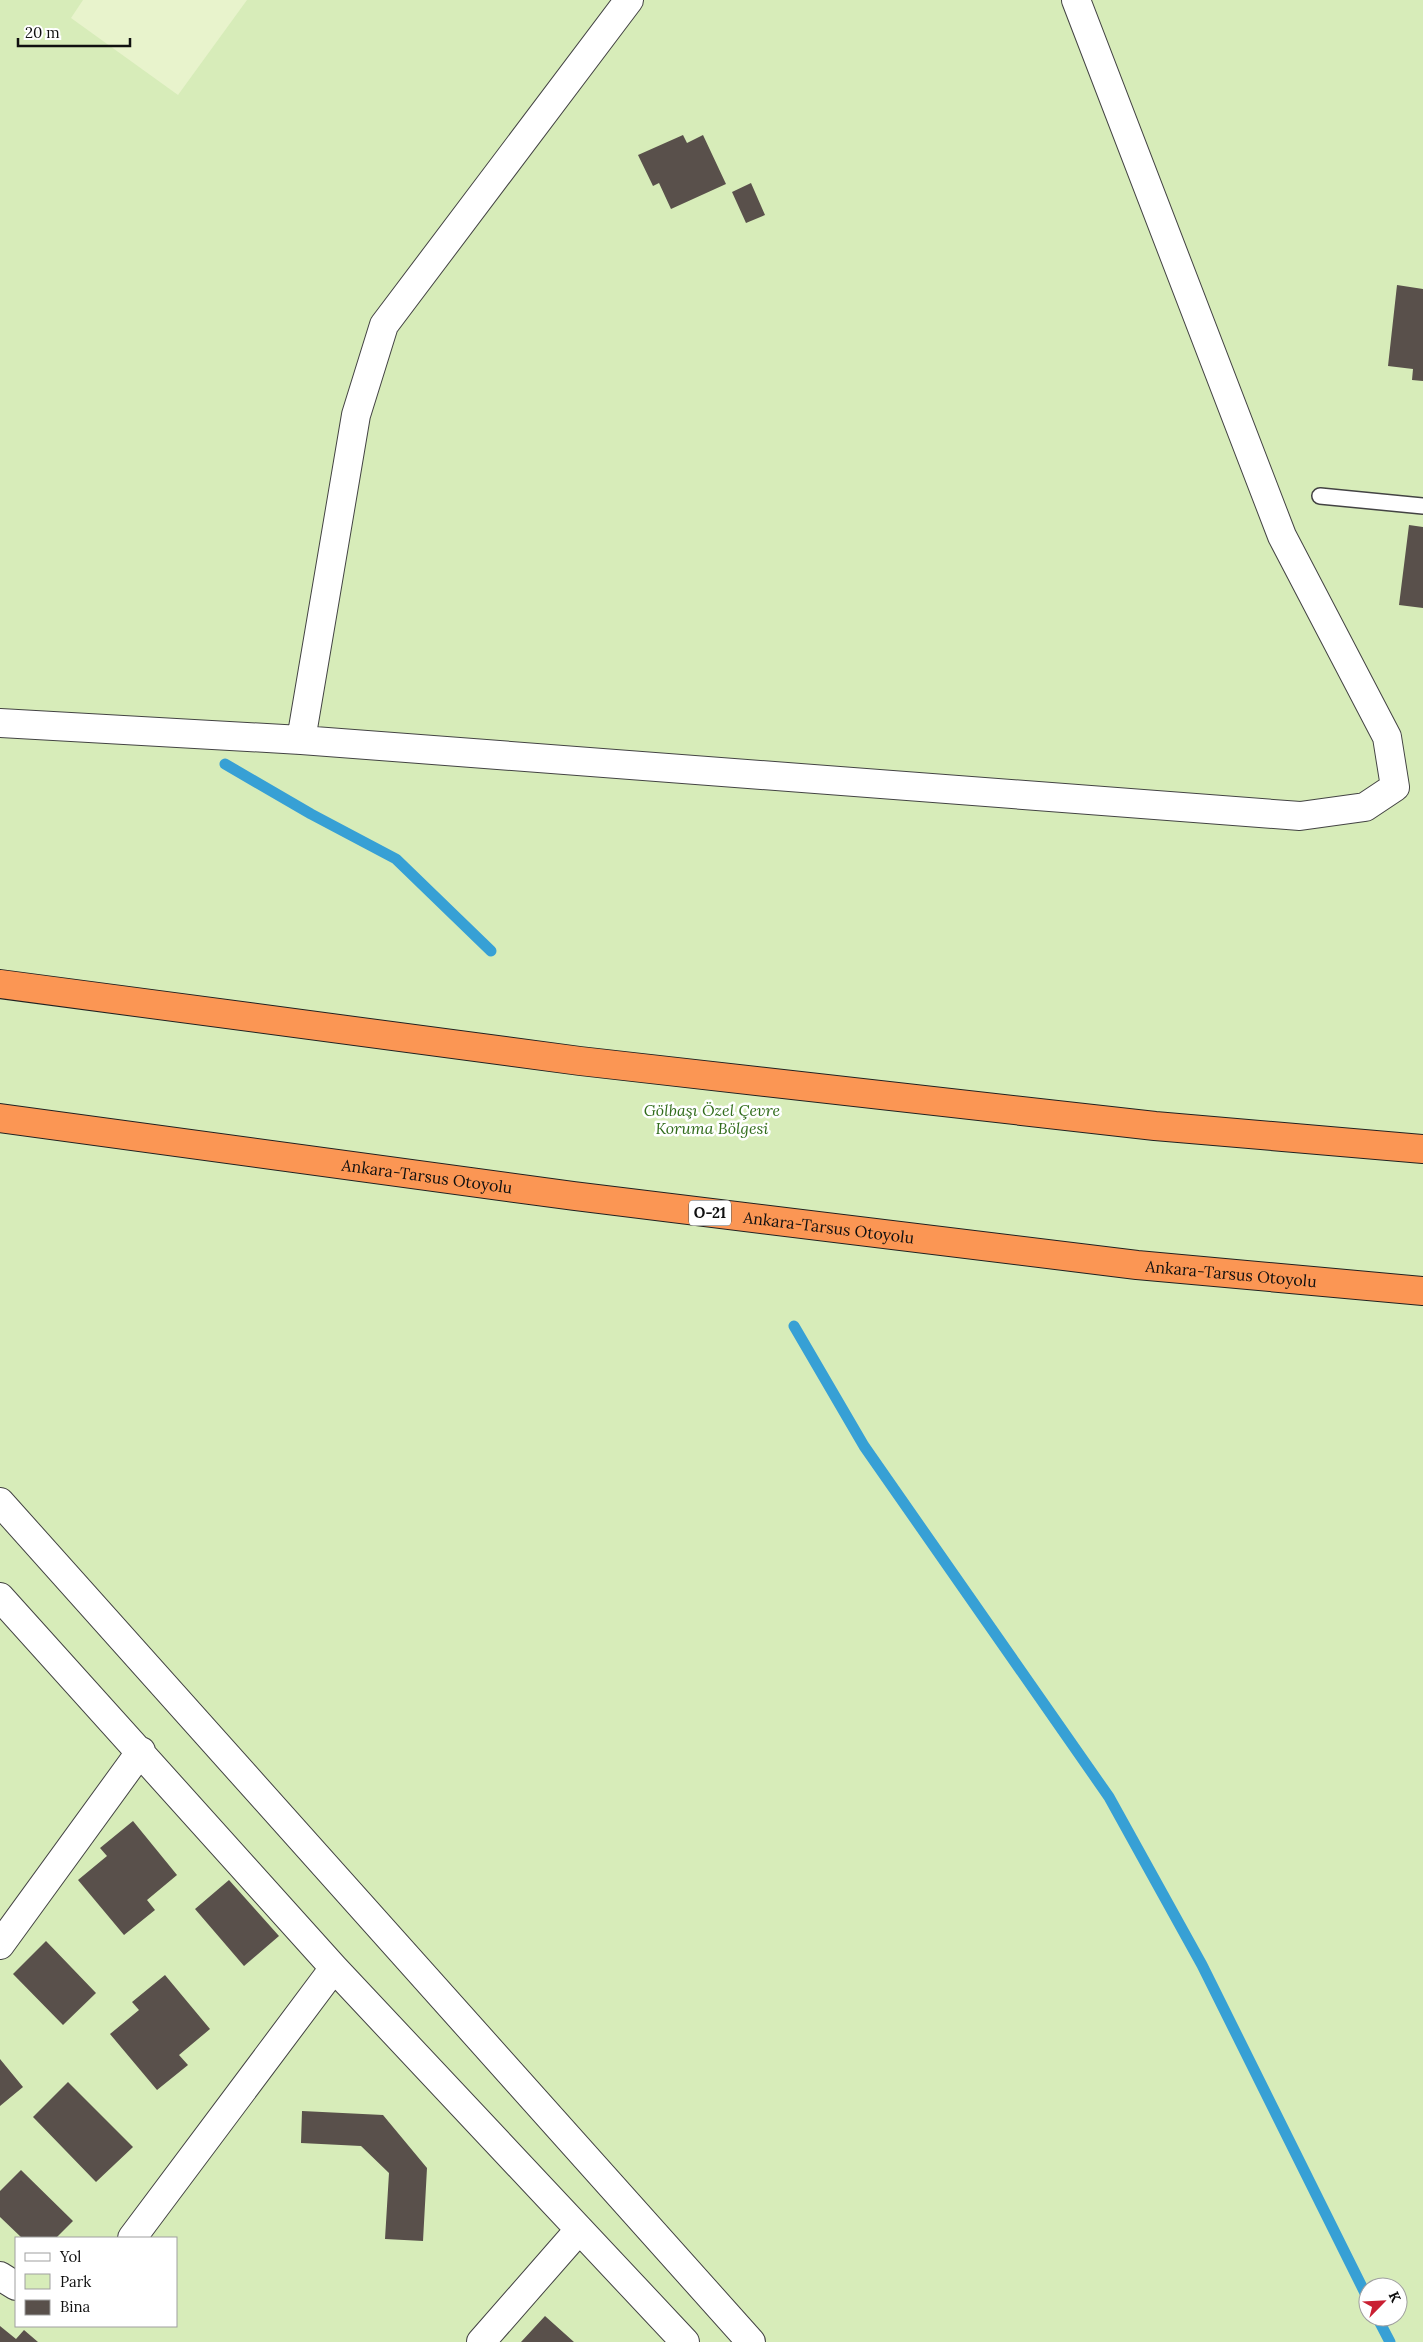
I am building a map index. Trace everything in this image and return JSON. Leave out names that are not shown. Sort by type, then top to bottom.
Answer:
[{"type":"highway","points":[[0,984],[580,1061],[1145,1124],[1423,1149]]},
{"type":"highway","name":"Ankara-Tarsus Otoyolu","points":[[0,1118],[603,1200],[1137,1264],[1423,1291]]},
{"type":"street","points":[[301,740],[356,415],[384,325],[629,0]]},
{"type":"street","points":[[0,723],[301,740],[1300,816],[1365,807],[1395,787],[1387,737],[1282,536],[1076,0]]},
{"type":"street","points":[[0,1502],[751,2342]]},
{"type":"street","points":[[0,1596],[334,1968],[685,2342]]},
{"type":"street","points":[[0,1945],[140,1751]]},
{"type":"street","points":[[133,2237],[334,1968]]},
{"type":"street","points":[[481,2342],[579,2230]]},
{"type":"street","points":[[0,2276],[15,2285]]},
{"type":"lane","points":[[1320,496],[1423,506]]},
{"type":"green space","name":"Gölbaşı Özel Çevre Koruma Bölgesi","points":[[0,0],[1423,0],[1423,2342],[0,2342]]},
{"type":"green space","points":[[83,0],[247,0],[178,95],[71,18]]},
{"type":"building","points":[[683,135],[687,143],[703,135],[726,184],[671,209],[659,183],[653,186],[638,155]]},
{"type":"building","points":[[751,183],[765,215],[746,223],[732,192]]},
{"type":"building","points":[[1397,285],[1423,289],[1423,381],[1412,380],[1413,369],[1388,366]]},
{"type":"building","points":[[1409,525],[1423,527],[1423,608],[1399,605]]},
{"type":"building","points":[[133,1821],[177,1875],[147,1900],[155,1910],[124,1935],[78,1880],[107,1856],[100,1848]]},
{"type":"building","points":[[229,1880],[279,1936],[244,1966],[195,1909]]},
{"type":"building","points":[[46,1941],[96,1993],[63,2025],[13,1974]]},
{"type":"building","points":[[165,1975],[210,2029],[179,2055],[188,2065],[157,2090],[110,2034],[139,2010],[132,2002]]},
{"type":"building","points":[[0,2059],[23,2087],[0,2106]]},
{"type":"building","points":[[68,2082],[133,2147],[96,2182],[33,2117]]},
{"type":"building","points":[[302,2111],[383,2115],[427,2168],[423,2241],[385,2239],[389,2173],[361,2146],[301,2143]]},
{"type":"building","points":[[21,2170],[73,2221],[57,2237],[21,2237],[0,2217],[0,2191]]},
{"type":"building","points":[[545,2316],[574,2342],[521,2342]]},
{"type":"building","points":[[0,2326],[16,2339],[24,2330],[38,2342],[0,2342]]},
{"type":"waterway","points":[[225,764],[311,814],[396,859],[491,951]]},
{"type":"waterway","points":[[794,1326],[864,1446],[1109,1797],[1202,1965],[1358,2279]]},
{"type":"waterway","points":[[1382,2327],[1390,2342]]}]
